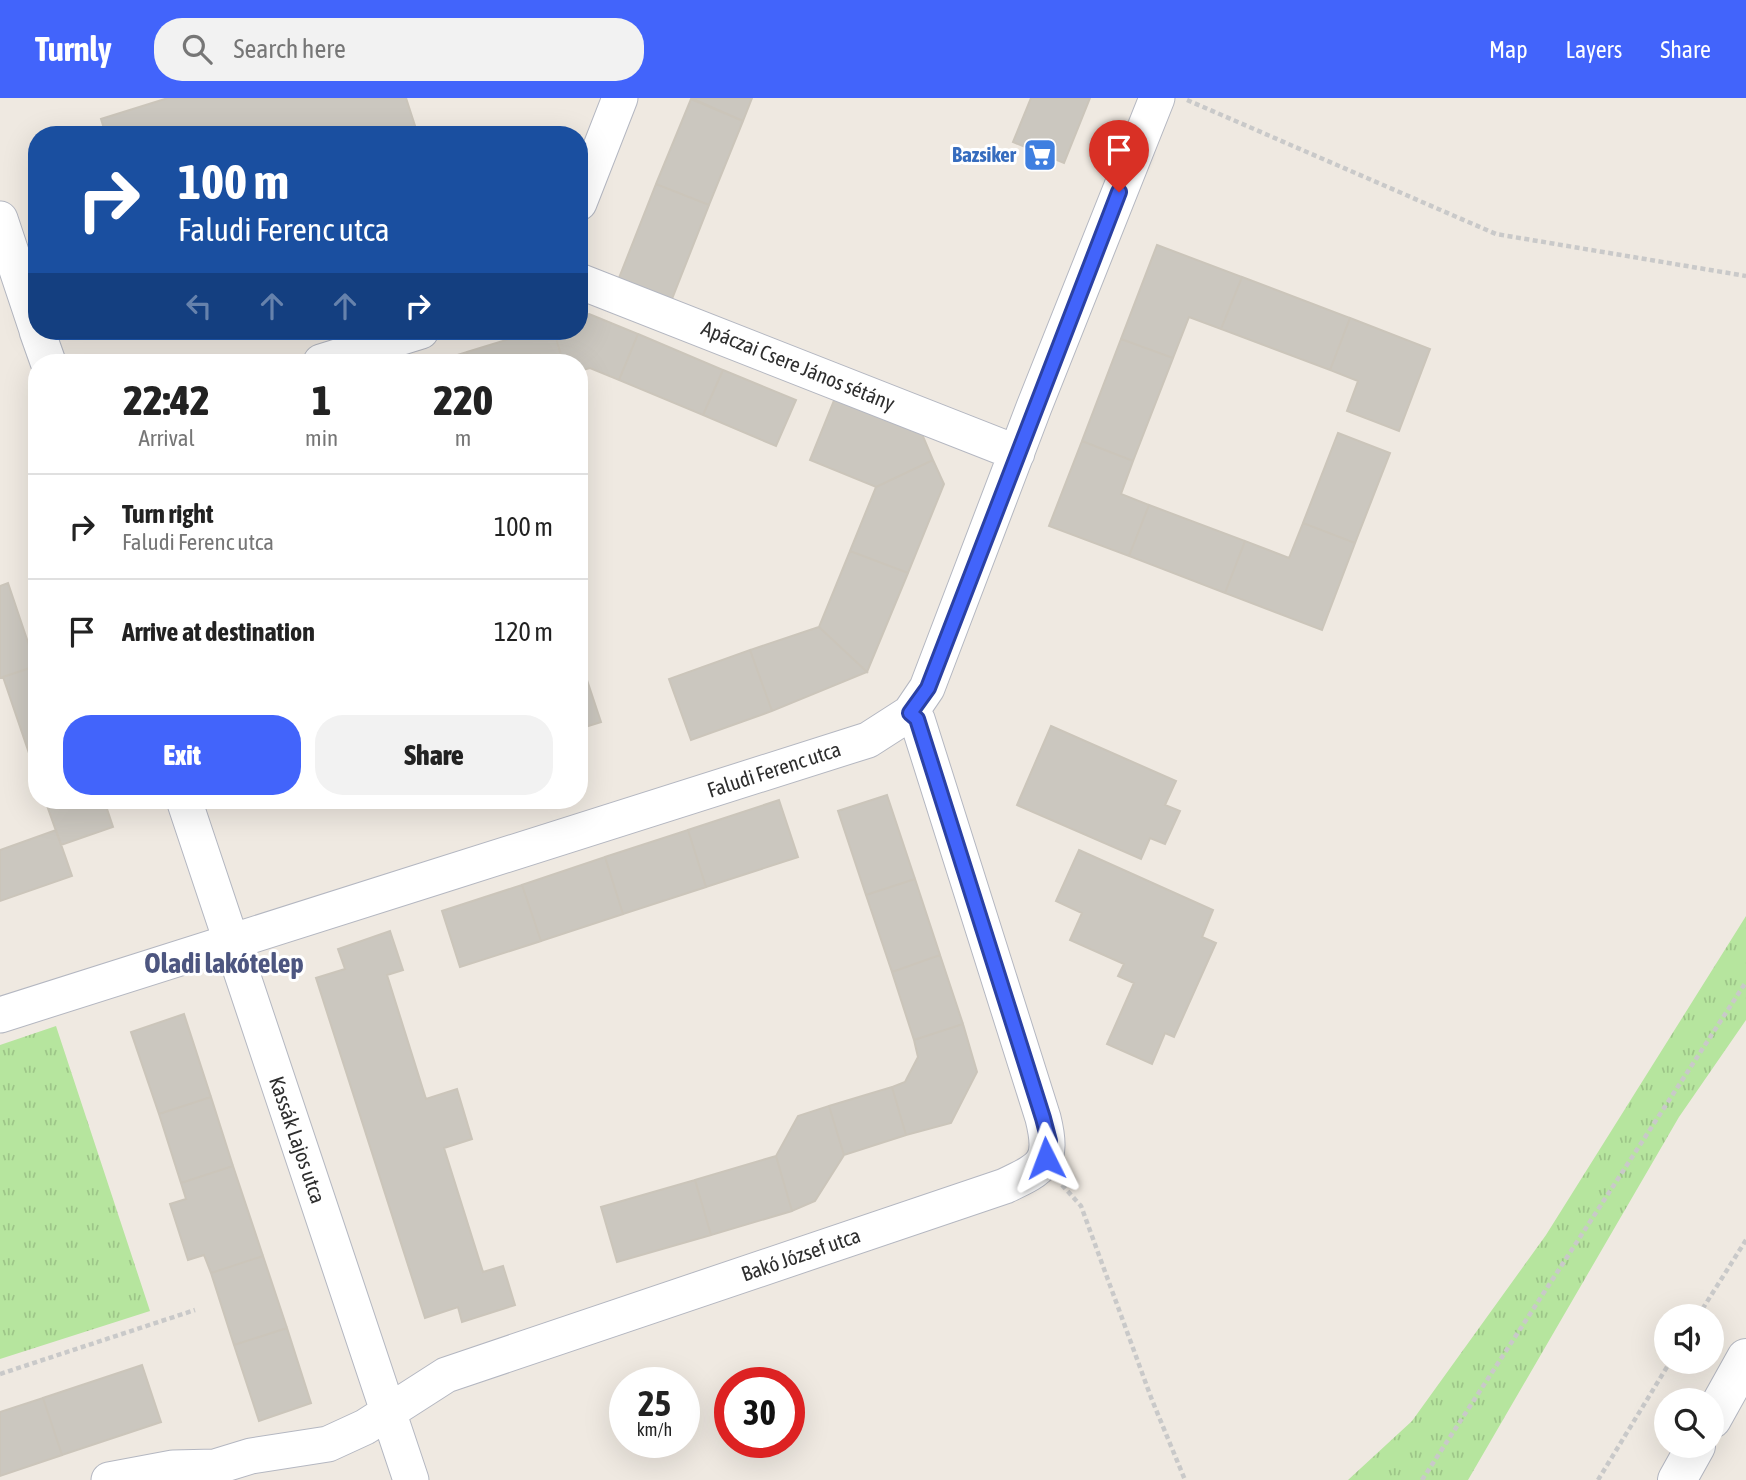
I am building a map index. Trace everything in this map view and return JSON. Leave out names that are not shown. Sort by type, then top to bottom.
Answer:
[{"type":"main road","points":[[1724,1397],[1746,1358]]},
{"type":"main road","points":[[1677,1480],[1689,1458]]},
{"type":"street","points":[[588,180],[620,98]]},
{"type":"street","name":"Faludi Ferenc utca","points":[[0,1016],[230,940],[422,883],[868,740],[910,713],[928,688],[1157,98]]},
{"type":"street","points":[[0,219],[28,303]]},
{"type":"street","name":"Apáczai Csere János sétány","points":[[588,285],[1017,453]]},
{"type":"street","points":[[347,354],[392,340]]},
{"type":"street","points":[[910,713],[917,719],[1043,1118],[1049,1141],[1046,1158],[1037,1171]]},
{"type":"street","name":"Kassák Lajos utca","points":[[187,809],[411,1480]]},
{"type":"street","name":"Bakó József utca","points":[[109,1480],[173,1468],[215,1467],[251,1456],[328,1444],[365,1427],[446,1375],[1005,1186],[1037,1171]]},
{"type":"path","points":[[1183,98],[1496,234],[1746,276]]},
{"type":"path","points":[[1422,1480],[1746,982]]},
{"type":"path","points":[[1037,1171],[1056,1180],[1081,1206],[1152,1400],[1185,1480]]},
{"type":"path","points":[[1706,1304],[1746,1240]]},
{"type":"path","points":[[0,1374],[195,1310]]},
{"type":"path","points":[[1598,1480],[1663,1374]]},
{"type":"green space","points":[[1746,916],[1746,1020],[1679,1117],[1468,1480],[1348,1480],[1412,1421],[1546,1235]]},
{"type":"green space","points":[[56,1026],[150,1311],[0,1359],[0,1045]]},
{"type":"building","points":[[168,98],[406,98],[415,126],[103,126],[101,119]]},
{"type":"building","points":[[691,98],[752,98],[743,121]]},
{"type":"building","points":[[1031,98],[1090,98],[1064,163],[1013,142]]},
{"type":"building","points":[[691,99],[743,121],[709,205],[656,184]]},
{"type":"building","points":[[656,184],[709,205],[672,299],[619,278]]},
{"type":"building","points":[[1157,245],[1242,277],[1221,329],[1189,317],[1173,358],[1121,339]]},
{"type":"building","points":[[1242,277],[1350,318],[1330,370],[1221,329]]},
{"type":"building","points":[[588,314],[638,334],[619,380],[588,369],[588,354],[561,354],[557,340],[588,340]]},
{"type":"building","points":[[1350,318],[1430,349],[1399,431],[1347,411],[1358,381],[1330,370]]},
{"type":"building","points":[[638,334],[723,370],[703,415],[619,380]]},
{"type":"building","points":[[1121,339],[1173,358],[1133,461],[1082,441]]},
{"type":"building","points":[[506,340],[557,340],[561,354],[468,354]]},
{"type":"building","points":[[723,370],[796,400],[776,446],[703,415]]},
{"type":"building","points":[[835,398],[922,434],[933,460],[876,487],[810,460]]},
{"type":"building","points":[[1338,433],[1390,453],[1355,543],[1303,523]]},
{"type":"building","points":[[1082,441],[1133,461],[1121,494],[1149,505],[1129,556],[1049,526]]},
{"type":"building","points":[[933,460],[944,484],[908,573],[850,551],[876,487]]},
{"type":"building","points":[[1149,505],[1245,541],[1225,593],[1129,556]]},
{"type":"building","points":[[1303,523],[1355,543],[1322,630],[1225,593],[1245,541],[1289,558]]},
{"type":"building","points":[[850,551],[908,573],[867,672],[819,627]]},
{"type":"building","points":[[8,583],[28,642],[28,669],[0,678],[0,586]]},
{"type":"building","points":[[819,627],[867,672],[772,711],[750,650]]},
{"type":"building","points":[[750,650],[772,711],[691,740],[669,679]]},
{"type":"building","points":[[28,669],[28,750],[3,677]]},
{"type":"building","points":[[588,683],[601,722],[588,726]]},
{"type":"building","points":[[1051,726],[1176,781],[1165,805],[1180,811],[1165,844],[1150,838],[1141,859],[1017,805]]},
{"type":"building","points":[[887,795],[915,879],[866,895],[838,811]]},
{"type":"building","points":[[779,800],[798,857],[706,887],[688,830]]},
{"type":"building","points":[[48,809],[107,809],[113,827],[61,845]]},
{"type":"building","points":[[56,830],[72,876],[0,901],[0,850]]},
{"type":"building","points":[[688,830],[706,887],[623,914],[605,857]]},
{"type":"building","points":[[1079,850],[1213,910],[1202,937],[1216,943],[1174,1037],[1165,1033],[1152,1064],[1107,1044],[1134,983],[1118,976],[1124,964],[1070,940],[1082,913],[1056,901]]},
{"type":"building","points":[[605,857],[623,914],[541,941],[522,885]]},
{"type":"building","points":[[915,879],[940,955],[892,972],[866,895]]},
{"type":"building","points":[[522,885],[541,941],[460,967],[442,911]]},
{"type":"building","points":[[390,931],[403,970],[387,975],[426,1099],[457,1089],[472,1139],[444,1148],[483,1272],[503,1266],[515,1305],[462,1322],[458,1307],[425,1318],[316,978],[345,969],[338,949]]},
{"type":"building","points":[[940,955],[963,1024],[914,1040],[892,972]]},
{"type":"building","points":[[184,1014],[211,1097],[159,1114],[131,1032]]},
{"type":"building","points":[[963,1024],[977,1072],[951,1123],[906,1135],[892,1087],[905,1082],[918,1057],[914,1040]]},
{"type":"building","points":[[892,1087],[906,1135],[844,1155],[829,1106]]},
{"type":"building","points":[[211,1097],[233,1166],[181,1183],[159,1114]]},
{"type":"building","points":[[829,1106],[844,1155],[815,1201],[792,1211],[776,1156],[798,1116]]},
{"type":"building","points":[[776,1156],[792,1211],[711,1235],[695,1180]]},
{"type":"building","points":[[233,1166],[263,1256],[211,1273],[204,1255],[188,1260],[170,1204],[186,1199],[181,1183]]},
{"type":"building","points":[[695,1180],[711,1235],[617,1262],[601,1207]]},
{"type":"building","points":[[263,1256],[287,1328],[234,1345],[211,1273]]},
{"type":"building","points":[[287,1328],[311,1403],[259,1421],[234,1345]]},
{"type":"building","points":[[142,1365],[161,1422],[62,1455],[43,1398]]},
{"type":"building","points":[[43,1398],[62,1455],[0,1476],[0,1412]]},
{"type":"place","name":"Bazsiker","points":[[1040,155]]},
{"type":"district","name":"Oladi lakótelep","points":[[224,963]]},
{"type":"route","points":[[1046,1158],[1049,1141],[1043,1118],[917,719],[910,713],[928,688],[1119,192]]}]
